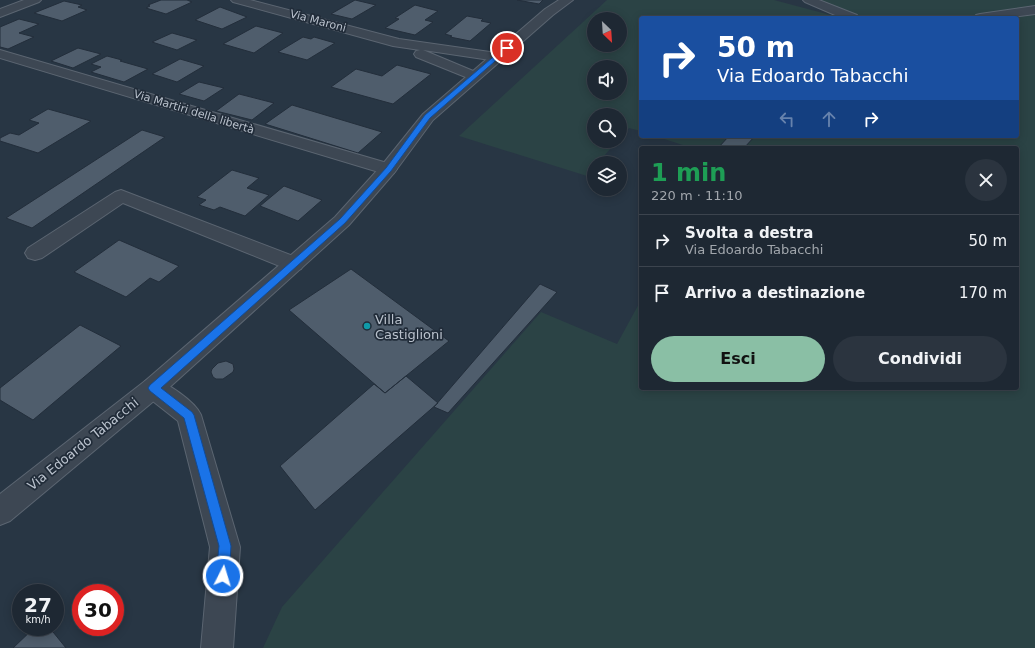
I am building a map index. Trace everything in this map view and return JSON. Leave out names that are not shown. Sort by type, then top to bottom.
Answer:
[{"type":"street","points":[[0,13],[35,0]]},
{"type":"street","name":"Via Maroni","points":[[237,0],[398,43],[497,57]]},
{"type":"street","name":"Via Edoardo Tabacchi","points":[[0,511],[153,388],[342,221],[388,170],[428,117],[473,76],[549,12],[566,0]]},
{"type":"street","points":[[809,0],[848,16]]},
{"type":"street","points":[[994,16],[1035,10]]},
{"type":"street","name":"Via Maroni","points":[[398,43],[473,76]]},
{"type":"street","name":"Via Martiri della libertà","points":[[0,54],[388,170]]},
{"type":"street","points":[[35,253],[121,196],[294,264]]},
{"type":"street","points":[[153,388],[189,415],[225,546],[217,648]]},
{"type":"green space","points":[[607,0],[774,0],[834,16],[639,16],[639,130],[629,128],[627,130],[627,108],[587,108],[587,148],[611,148],[604,156],[587,156],[587,176],[459,136],[587,18],[587,52],[627,52],[627,12],[594,12]]},
{"type":"green space","points":[[804,0],[1035,0],[1035,648],[263,648],[282,607],[541,312],[617,344],[639,304],[639,390],[1019,390],[1019,146],[686,146],[661,138],[1019,138],[1019,16],[834,16]]},
{"type":"building","points":[[161,0],[187,0],[192,2],[166,14],[146,8],[150,6],[148,5]]},
{"type":"building","points":[[355,0],[376,5],[352,19],[331,14]]},
{"type":"building","points":[[517,0],[543,0],[539,4]]},
{"type":"building","points":[[64,1],[82,5],[78,7],[87,10],[62,21],[34,13]]},
{"type":"building","points":[[415,5],[438,11],[425,20],[433,22],[415,35],[385,28],[399,19],[395,18]]},
{"type":"building","points":[[220,7],[247,17],[222,29],[195,20]]},
{"type":"building","points":[[467,16],[483,19],[481,21],[491,23],[470,41],[450,37],[452,36],[445,34]]},
{"type":"building","points":[[19,19],[39,24],[19,33],[34,37],[8,49],[0,47],[0,27]]},
{"type":"building","points":[[256,26],[283,33],[254,53],[223,44]]},
{"type":"building","points":[[172,33],[197,40],[177,50],[152,42]]},
{"type":"building","points":[[303,37],[311,39],[314,37],[335,43],[307,60],[278,52]]},
{"type":"building","points":[[78,48],[101,54],[73,68],[51,61]]},
{"type":"building","points":[[107,56],[148,69],[124,82],[91,72],[101,67],[91,64]]},
{"type":"building","points":[[180,59],[204,66],[177,82],[152,74]]},
{"type":"building","points":[[397,65],[431,74],[393,104],[331,87],[356,69],[382,76]]},
{"type":"building","points":[[199,82],[224,88],[204,101],[179,94]]},
{"type":"building","points":[[239,94],[274,103],[252,120],[216,111]]},
{"type":"building","points":[[292,105],[382,132],[358,153],[265,124]]},
{"type":"building","points":[[48,109],[91,121],[38,153],[0,141],[0,138],[10,133],[19,135],[39,123],[29,120]]},
{"type":"building","points":[[142,130],[165,137],[32,228],[6,218]]},
{"type":"building","points":[[727,138],[753,138],[746,146],[720,146]]},
{"type":"building","points":[[232,170],[259,178],[247,188],[269,195],[245,216],[220,207],[214,210],[199,205],[206,200],[197,197]]},
{"type":"building","points":[[284,186],[322,200],[298,221],[260,206]]},
{"type":"building","points":[[119,240],[179,266],[159,282],[150,278],[126,297],[74,272]]},
{"type":"building","name":"Villa Castiglioni","points":[[351,269],[449,341],[385,393],[289,310]]},
{"type":"building","points":[[540,284],[557,292],[448,413],[434,407]]},
{"type":"building","points":[[80,325],[121,346],[33,420],[0,400],[0,388]]},
{"type":"building","points":[[226,361],[233,364],[233,372],[223,379],[216,379],[213,377],[211,372],[212,369],[218,363]]},
{"type":"building","points":[[406,376],[438,403],[315,510],[280,466],[374,384],[385,393]]},
{"type":"building","points":[[26,636],[56,636],[66,648],[13,648]]},
{"type":"place","name":"Villa Castiglioni","points":[[367,326]]},
{"type":"route","points":[[223,576],[225,546],[189,415],[153,388],[342,221],[388,170],[428,117],[473,76],[507,48]]}]
